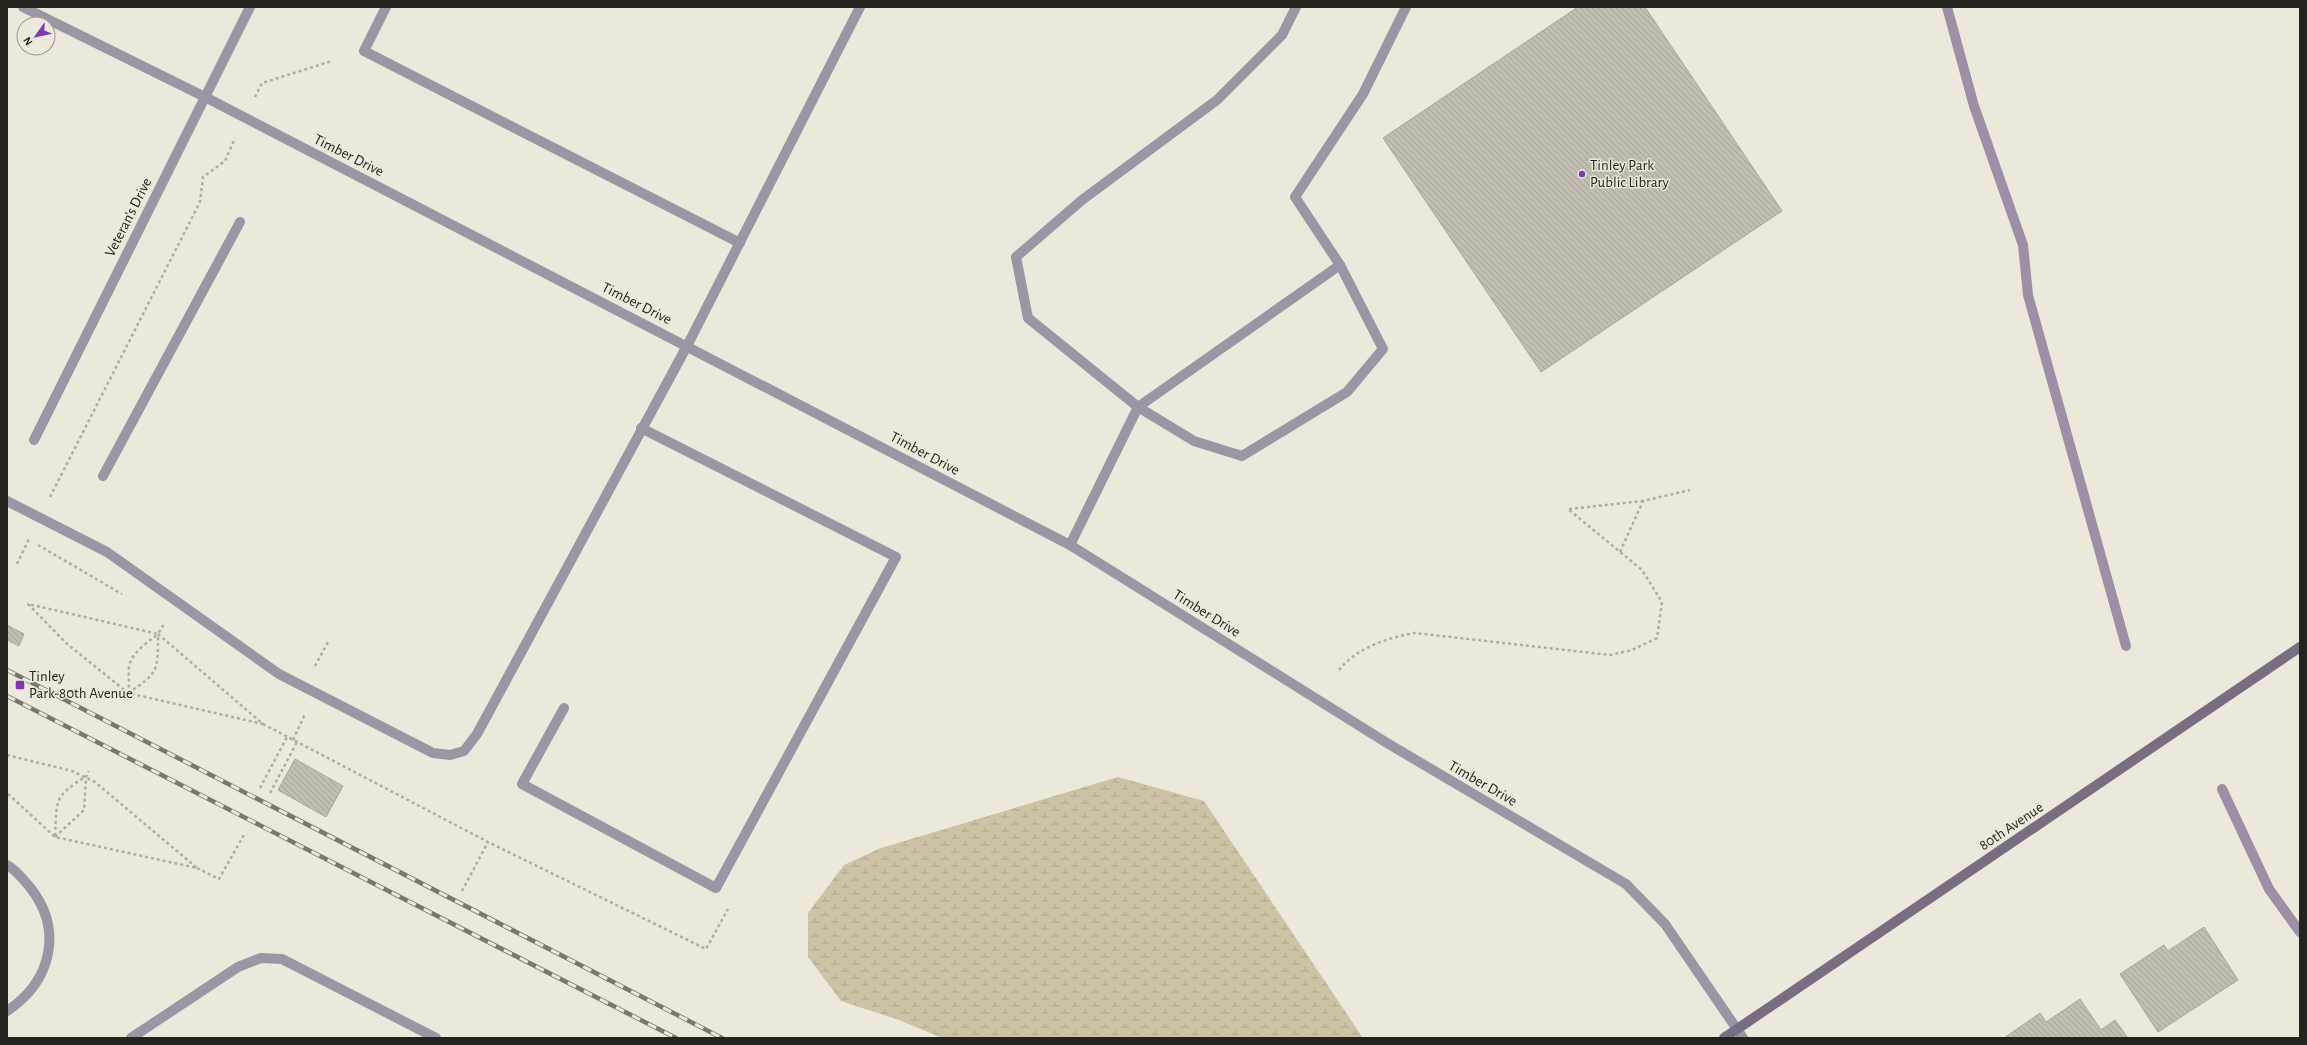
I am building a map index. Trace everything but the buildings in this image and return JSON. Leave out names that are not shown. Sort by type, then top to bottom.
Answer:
[{"type":"street","name":"Timber Drive","points":[[22,7],[205,97],[1070,545],[1387,743],[1626,884],[1665,924],[1743,1038]]},
{"type":"street","name":"Veteran's Drive","points":[[34,440],[250,7]]},
{"type":"street","points":[[386,7],[364,51],[740,243]]},
{"type":"street","points":[[7,501],[107,552],[279,674],[433,753],[450,755],[464,751],[477,734],[508,679],[641,428],[687,346],[860,7]]},
{"type":"street","points":[[1296,7],[1282,35],[1217,100],[1082,200],[1016,257],[1028,318],[1138,407],[1194,441],[1242,456],[1346,392],[1383,349],[1340,265],[1295,197],[1363,94],[1406,7]]},
{"type":"street","points":[[103,476],[240,222]]},
{"type":"street","points":[[1070,545],[1138,407],[1340,265]]},
{"type":"street","points":[[564,708],[522,784],[716,888],[896,557],[641,428]]},
{"type":"street","name":"80th Avenue","points":[[1724,1038],[2300,647]]},
{"type":"street","points":[[7,865],[26,882],[40,899],[47,916],[50,939],[40,979],[26,995],[7,1011]]},
{"type":"street","points":[[131,1038],[238,967],[261,958],[282,959],[436,1038]]},
{"type":"path","points":[[17,564],[200,202],[203,176],[225,161],[262,83],[332,61]]},
{"type":"path","points":[[1339,670],[1348,659],[1392,636],[1416,633],[1610,654],[1632,650],[1657,638],[1662,602],[1642,570],[1568,509],[1642,500],[1690,490]]},
{"type":"path","points":[[1620,552],[1642,500]]},
{"type":"path","points":[[24,537],[126,596]]},
{"type":"path","points":[[126,699],[128,693],[129,665],[136,652],[158,634],[177,603]]},
{"type":"path","points":[[264,724],[128,693],[66,643],[28,604],[158,634],[264,724],[488,842],[706,949],[729,907]]},
{"type":"path","points":[[159,618],[172,626]]},
{"type":"path","points":[[128,693],[150,679],[158,662],[158,634]]},
{"type":"path","points":[[293,740],[306,714],[299,711]]},
{"type":"path","points":[[260,788],[287,737]]},
{"type":"path","points":[[270,793],[297,742]]},
{"type":"path","points":[[7,755],[72,771],[95,782],[197,868],[219,880],[244,833]]},
{"type":"path","points":[[54,837],[84,810],[86,777],[89,771]]},
{"type":"path","points":[[54,837],[58,800],[65,789],[86,777]]},
{"type":"path","points":[[7,793],[54,837],[197,868]]},
{"type":"path","points":[[462,891],[488,842]]},
{"type":"green space","points":[[1118,777],[1204,801],[1363,1038],[942,1038],[899,1020],[841,1001],[808,957],[808,913],[844,865],[881,848]]},
{"type":"waterway","points":[[1947,7],[1974,106],[2023,245],[2028,295],[2126,646]]},
{"type":"waterway","points":[[2222,789],[2269,889],[2300,932]]},
{"type":"railway","points":[[7,670],[722,1038]]},
{"type":"railway","points":[[7,696],[676,1038]]},
{"type":"place","name":"Tinley Park Public Library","points":[[1582,174]]},
{"type":"place","name":"Tinley Park-80th Avenue","points":[[20,685]]}]
